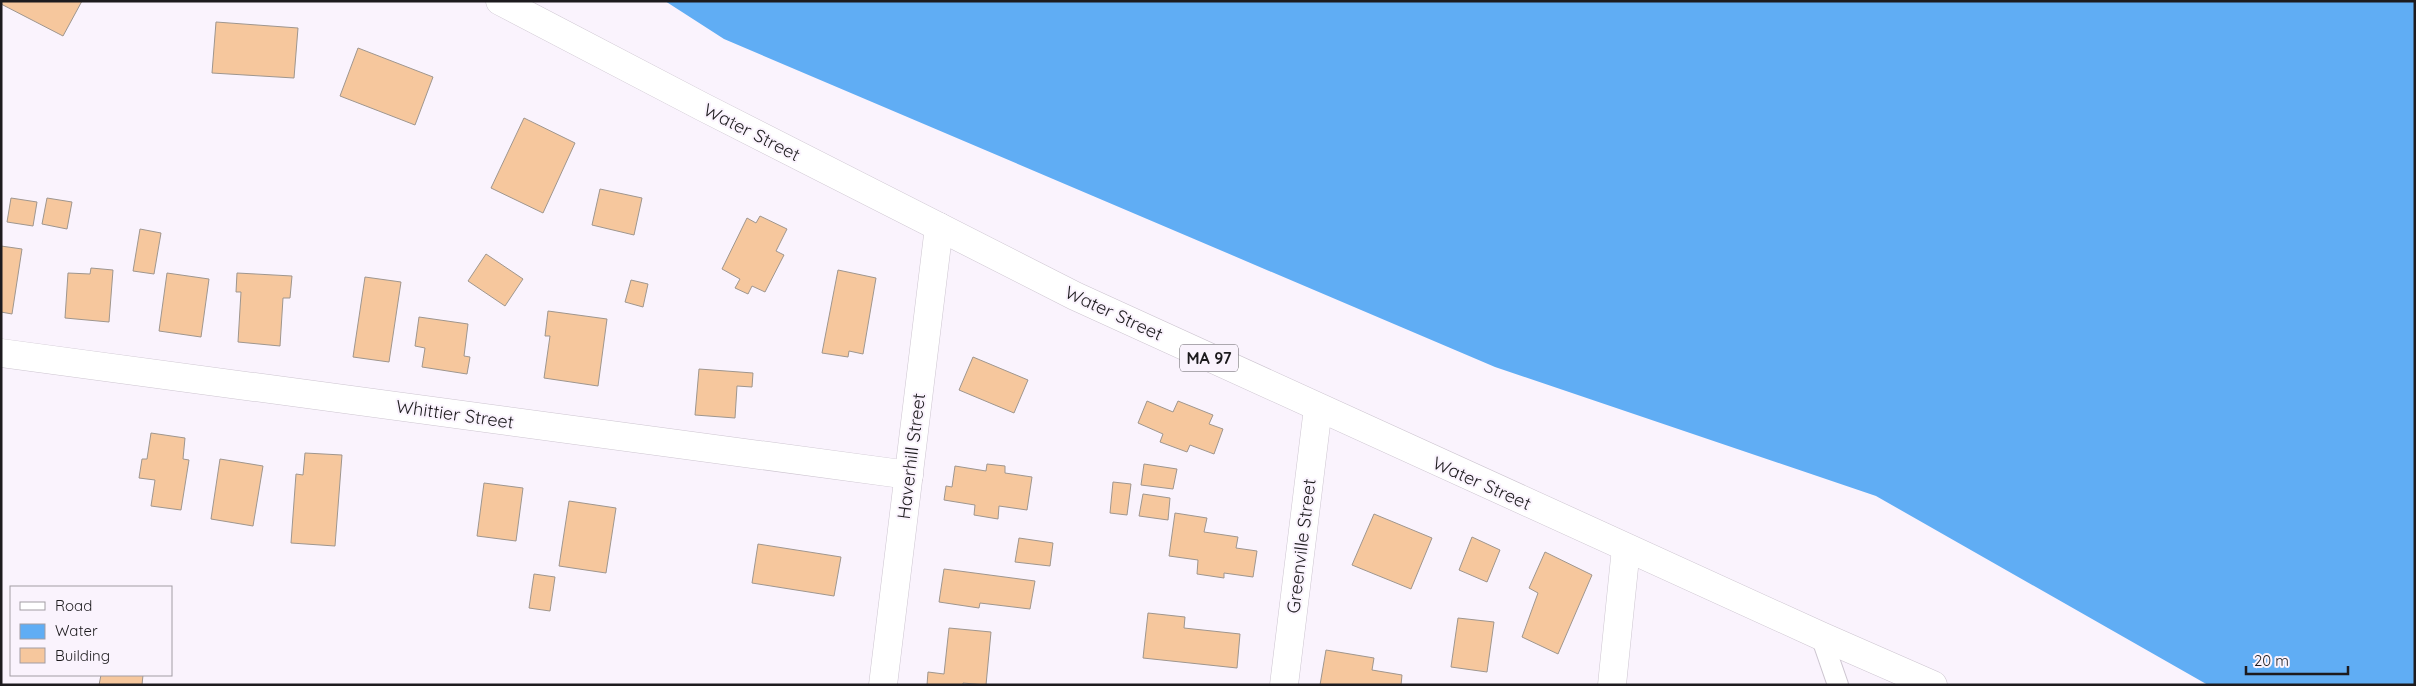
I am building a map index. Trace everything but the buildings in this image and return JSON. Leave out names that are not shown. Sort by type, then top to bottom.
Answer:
[{"type":"street","name":"Water Street","points":[[500,1],[1075,296],[1626,548],[1933,685]]},
{"type":"street","name":"Haverhill Street","points":[[883,685],[939,227]]},
{"type":"street","name":"Whittier Street","points":[[1,353],[908,476]]},
{"type":"street","name":"Greenville Street","points":[[1284,685],[1318,408]]},
{"type":"street","points":[[1612,685],[1626,548]]},
{"type":"lane","points":[[1821,636],[1838,685]]},
{"type":"water","points":[[665,1],[2415,1],[2415,685],[2208,685],[1876,496],[1495,367],[724,39]]}]
